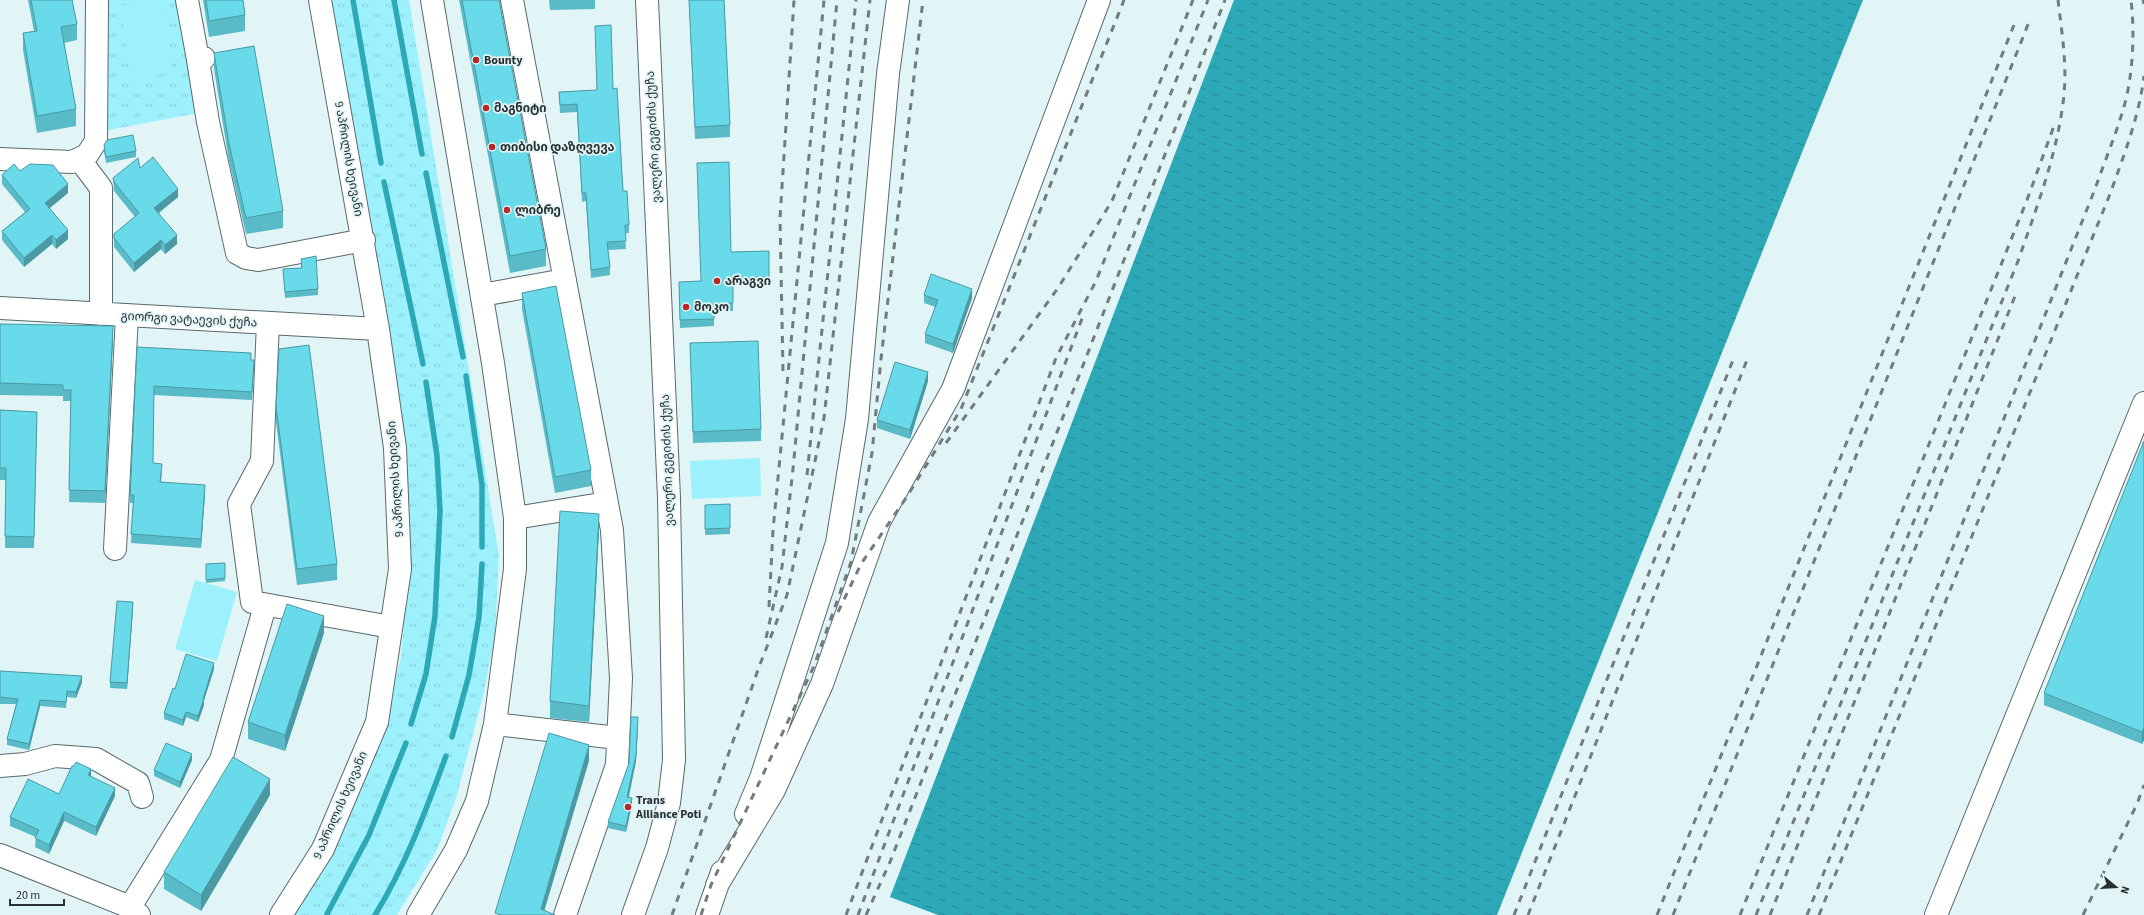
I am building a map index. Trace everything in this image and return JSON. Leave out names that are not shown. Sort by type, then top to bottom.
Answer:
[{"type":"street","points":[[0,159],[72,162],[80,160],[87,155],[96,141],[97,0]]},
{"type":"street","points":[[187,0],[200,56],[208,122],[237,253],[246,258],[258,260],[364,240]]},
{"type":"street","name":"9 აპრილის ხეივანი","points":[[281,915],[323,849],[377,722],[400,569],[396,463],[378,329],[364,240],[320,0]]},
{"type":"street","points":[[418,915],[456,850],[474,808],[487,762],[495,724],[515,569],[515,518],[482,295],[432,0]]},
{"type":"street","points":[[512,0],[612,530],[621,678],[617,765],[565,915]]},
{"type":"street","name":"ვალერი გეგიძის ქუჩა","points":[[634,915],[657,848],[668,803],[674,760],[669,498],[647,0]]},
{"type":"street","points":[[707,915],[717,885],[762,778],[837,543],[857,419],[888,74],[898,0]]},
{"type":"street","points":[[717,885],[774,790],[822,684],[879,522],[953,389],[1099,0]]},
{"type":"street","points":[[80,160],[101,188],[100,314]]},
{"type":"street","points":[[482,295],[564,280]]},
{"type":"street","name":"გიორგი ვატაევის ქუჩა","points":[[0,308],[378,329]]},
{"type":"street","points":[[115,549],[127,315]]},
{"type":"street","points":[[268,323],[262,461],[239,504],[252,602],[266,606],[391,627]]},
{"type":"street","points":[[1936,915],[2144,403]]},
{"type":"street","points":[[515,518],[606,503]]},
{"type":"street","points":[[0,855],[134,911],[221,760],[266,606]]},
{"type":"street","points":[[495,724],[618,738]]},
{"type":"street","points":[[0,766],[25,764],[55,756],[96,759],[138,783],[142,797]]},
{"type":"green space","points":[[104,0],[178,0],[198,113],[104,131]]},
{"type":"green space","points":[[162,0],[173,72],[132,79],[121,6]]},
{"type":"green space","points":[[330,0],[409,0],[499,556],[495,635],[484,692],[456,798],[437,850],[397,915],[294,915],[327,861],[380,738],[401,657],[408,574],[388,333],[365,190]]},
{"type":"green space","points":[[760,458],[761,496],[692,499],[690,461]]},
{"type":"green space","points":[[195,580],[237,592],[217,661],[175,649]]},
{"type":"water","points":[[1234,0],[1863,0],[1497,915],[938,915],[890,897]]},
{"type":"building","points":[[31,0],[72,0],[77,24],[61,27],[76,109],[37,116],[23,33],[37,31]]},
{"type":"building","points":[[206,0],[243,0],[245,15],[209,21]]},
{"type":"building","points":[[462,0],[499,0],[546,249],[510,256]]},
{"type":"building","points":[[689,0],[724,0],[730,125],[695,127]]},
{"type":"building","points":[[611,25],[613,89],[617,88],[623,191],[627,191],[629,225],[625,225],[626,241],[607,242],[610,267],[591,270],[586,193],[582,193],[577,104],[560,105],[559,92],[597,90],[595,26]]},
{"type":"building","points":[[254,46],[283,211],[246,218],[229,144],[214,53]]},
{"type":"building","points":[[133,135],[136,151],[106,157],[104,145],[107,140]]},
{"type":"building","points":[[153,157],[178,189],[154,208],[177,235],[165,245],[161,240],[134,263],[114,238],[114,234],[139,213],[114,182],[113,178],[138,158],[140,168]]},
{"type":"building","points":[[729,162],[731,252],[769,251],[769,277],[733,278],[733,303],[714,304],[714,319],[680,320],[679,282],[701,281],[697,163]]},
{"type":"building","points":[[14,164],[20,171],[30,164],[53,165],[68,184],[45,203],[68,230],[56,240],[52,235],[24,258],[2,231],[30,209],[2,175]]},
{"type":"building","points":[[316,256],[318,289],[285,292],[283,269],[302,268],[301,259]]},
{"type":"building","points":[[931,274],[972,289],[953,344],[925,334],[938,300],[924,295]]},
{"type":"building","points":[[556,286],[591,470],[555,477],[522,293]]},
{"type":"building","points":[[0,324],[113,326],[105,491],[69,490],[71,390],[63,390],[63,385],[0,383]]},
{"type":"building","points":[[758,341],[761,429],[693,432],[690,343]]},
{"type":"building","points":[[309,345],[337,564],[297,569],[276,406],[279,349]]},
{"type":"building","points":[[137,347],[251,353],[251,360],[254,360],[252,392],[154,386],[153,463],[162,464],[160,482],[205,485],[201,539],[131,534],[134,495],[130,495]]},
{"type":"building","points":[[895,362],[928,372],[910,430],[877,420]]},
{"type":"building","points":[[0,410],[37,412],[34,537],[5,536],[6,468],[0,468]]},
{"type":"building","points":[[2144,441],[2144,728],[2142,732],[2044,693]]},
{"type":"building","points":[[730,504],[730,528],[705,529],[705,505]]},
{"type":"building","points":[[560,511],[599,514],[589,706],[550,701]]},
{"type":"building","points":[[225,563],[225,578],[206,580],[206,564]]},
{"type":"building","points":[[117,601],[133,602],[127,683],[110,682]]},
{"type":"building","points":[[287,604],[324,616],[285,735],[248,722]]},
{"type":"building","points":[[186,654],[214,663],[198,716],[186,712],[183,720],[164,713],[173,688],[175,689]]},
{"type":"building","points":[[0,671],[82,676],[76,692],[67,691],[66,702],[40,700],[29,744],[7,739],[18,699],[0,697]]},
{"type":"building","points":[[631,717],[638,717],[636,755],[627,797],[632,798],[626,826],[608,822],[629,763]]},
{"type":"building","points":[[549,733],[589,745],[541,909],[555,915],[501,915],[495,913]]},
{"type":"building","points":[[166,743],[192,754],[180,782],[154,770]]},
{"type":"building","points":[[233,757],[270,779],[201,895],[164,872]]},
{"type":"building","points":[[76,762],[91,769],[88,775],[115,788],[96,827],[64,812],[49,845],[35,838],[39,830],[10,817],[28,779],[59,794],[72,766],[74,766]]},
{"type":"waterway","points":[[353,0],[381,163]]},
{"type":"waterway","points":[[394,0],[422,154]]},
{"type":"waterway","points":[[426,173],[463,357]]},
{"type":"waterway","points":[[384,182],[423,364]]},
{"type":"waterway","points":[[466,376],[482,485],[482,547]]},
{"type":"waterway","points":[[411,724],[426,674],[435,616],[440,511],[437,456],[426,382]]},
{"type":"waterway","points":[[452,737],[469,675],[479,617],[482,564]]},
{"type":"waterway","points":[[327,914],[369,835],[406,743]]},
{"type":"waterway","points":[[375,915],[406,857],[446,756]]},
{"type":"railway","points":[[783,371],[780,218],[794,0]]},
{"type":"railway","points":[[769,607],[773,530],[824,0]]},
{"type":"railway","points":[[766,638],[782,567],[793,469],[837,0]]},
{"type":"railway","points":[[807,475],[856,0]]},
{"type":"railway","points":[[672,915],[759,667],[787,595],[824,418],[870,0]]},
{"type":"railway","points":[[701,915],[711,885],[814,666],[851,562],[872,453],[881,359],[923,0]]},
{"type":"railway","points":[[838,612],[861,564],[906,498],[961,409],[1124,0]]},
{"type":"railway","points":[[946,443],[1058,288],[1112,201],[1193,0]]},
{"type":"railway","points":[[846,915],[1056,358],[1096,281],[1208,0]]},
{"type":"railway","points":[[866,915],[890,862],[1225,0]]},
{"type":"railway","points":[[1756,915],[2018,261],[2038,203],[2056,144],[2063,103],[2065,77],[2064,52],[2058,0]]},
{"type":"railway","points":[[1807,915],[2095,189],[2117,130],[2123,110],[2131,70],[2133,41],[2131,0]]},
{"type":"railway","points":[[2143,0],[2144,4]]},
{"type":"railway","points":[[1657,915],[2016,20]]},
{"type":"railway","points":[[1673,915],[2029,22]]},
{"type":"railway","points":[[1819,915],[2110,194],[2135,121],[2144,76]]},
{"type":"railway","points":[[1740,915],[2027,200],[2055,123]]},
{"type":"railway","points":[[1770,915],[2017,291]]},
{"type":"railway","points":[[858,915],[1083,316]]},
{"type":"railway","points":[[1514,915],[1735,355]]},
{"type":"railway","points":[[1528,915],[1747,360]]},
{"type":"railway","points":[[2083,915],[2137,804],[2144,785]]},
{"type":"place","name":"Bounty","points":[[476,60]]},
{"type":"place","name":"მაგნიტი","points":[[486,108]]},
{"type":"place","name":"თიბისი დაზღვევა","points":[[492,147]]},
{"type":"place","name":"ლიბრე","points":[[507,210]]},
{"type":"place","name":"არაგვი","points":[[717,281]]},
{"type":"place","name":"მოკო","points":[[686,307]]},
{"type":"place","name":"Trans Alliance Poti","points":[[628,807]]}]
